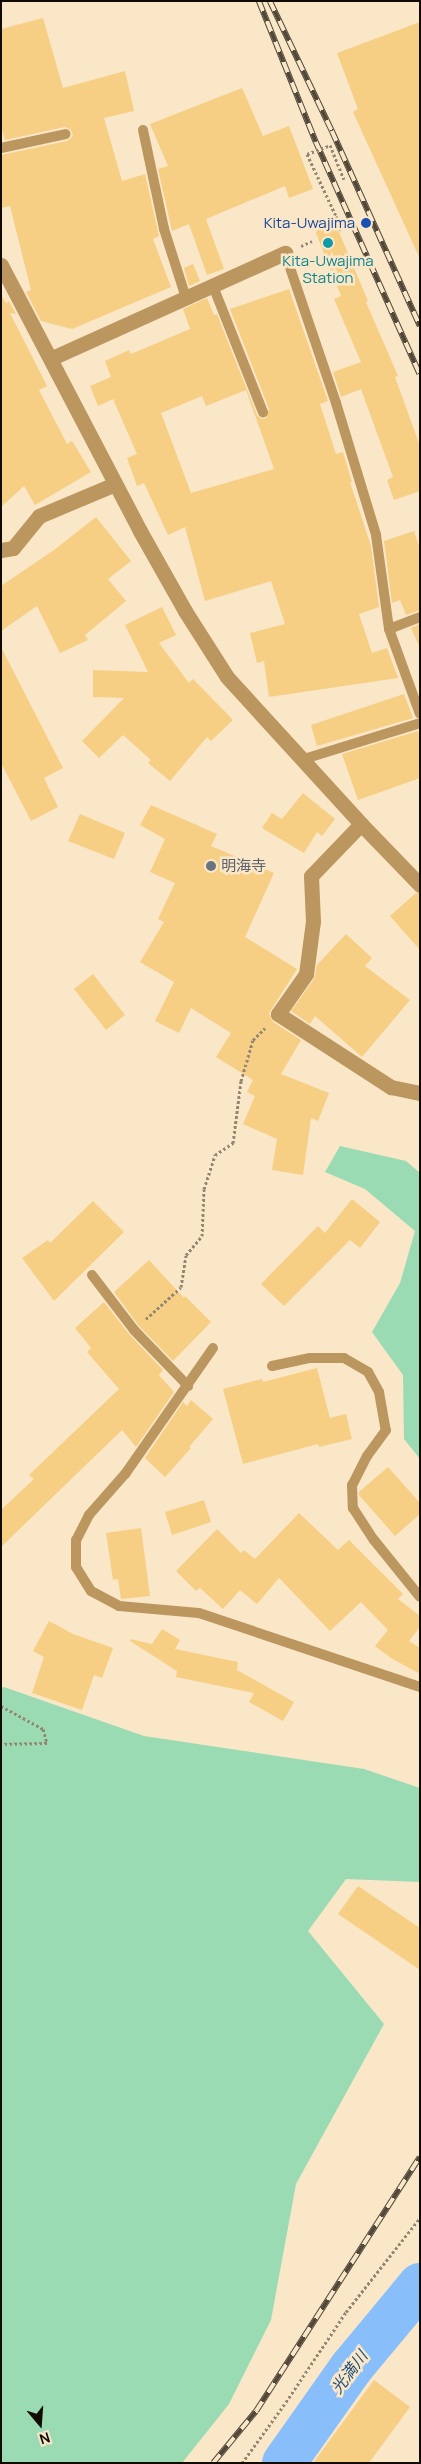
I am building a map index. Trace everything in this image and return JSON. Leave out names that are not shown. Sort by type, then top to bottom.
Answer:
[{"type":"street","points":[[52,358],[285,254]]},
{"type":"street","points":[[1,264],[52,358],[115,484],[184,611],[227,677],[304,759],[361,824],[420,884]]},
{"type":"street","points":[[1,550],[13,548],[39,516],[115,484]]},
{"type":"street","points":[[361,824],[311,876],[313,921],[306,974],[278,1014],[391,1087],[420,1093]]},
{"type":"lane","points":[[143,130],[164,229],[186,298]]},
{"type":"lane","points":[[1,148],[66,134]]},
{"type":"lane","points":[[285,254],[336,404],[376,535],[390,629],[420,714]]},
{"type":"lane","points":[[214,286],[264,412]]},
{"type":"lane","points":[[390,629],[420,617]]},
{"type":"lane","points":[[304,759],[420,723]]},
{"type":"lane","points":[[92,1275],[134,1330],[188,1386]]},
{"type":"lane","points":[[213,1348],[125,1474],[89,1516],[76,1540],[76,1567],[91,1591],[119,1606],[198,1613],[420,1687]]},
{"type":"lane","points":[[272,1366],[310,1358],[344,1358],[368,1372],[378,1392],[386,1430],[367,1456],[352,1485],[352,1508],[374,1540],[420,1597]]},
{"type":"path","points":[[339,230],[341,228],[336,216],[307,154],[330,145],[344,180]]},
{"type":"path","points":[[134,1330],[181,1287],[186,1255],[202,1236],[204,1189],[215,1155],[233,1143],[241,1081],[253,1040],[278,1014]]},
{"type":"path","points":[[1,1706],[43,1729],[47,1743],[1,1744]]},
{"type":"path","points":[[242,2463],[286,2402],[346,2312],[420,2218]]},
{"type":"green space","points":[[340,1146],[406,1161],[420,1173],[420,1459],[404,1439],[403,1375],[372,1332],[400,1283],[415,1231],[365,1189],[325,1172]]},
{"type":"green space","points":[[4,1687],[144,1736],[364,1769],[420,1788],[420,1882],[346,1879],[308,1931],[384,2024],[296,2184],[271,2320],[229,2404],[182,2463],[1,2463],[1,1689]]},
{"type":"building","points":[[43,18],[63,88],[125,71],[134,111],[104,118],[122,181],[145,174],[159,236],[153,239],[171,287],[72,329],[41,321],[26,292],[31,290],[10,206],[1,208],[1,155],[67,141],[73,136],[71,130],[65,127],[5,140],[1,126],[1,29]]},
{"type":"building","points":[[420,22],[420,259],[353,112],[358,109],[337,53]]},
{"type":"building","points":[[242,88],[263,136],[289,126],[313,189],[289,198],[285,186],[206,219],[224,269],[207,275],[189,224],[172,231],[158,169],[168,166],[150,124]]},
{"type":"building","points":[[334,220],[368,301],[366,302],[398,376],[395,377],[420,446],[420,491],[394,500],[387,480],[393,477],[361,389],[341,397],[333,372],[361,362],[334,299],[341,296],[314,228]]},
{"type":"building","points":[[193,264],[200,281],[189,286],[184,268]]},
{"type":"building","points":[[289,289],[328,401],[320,404],[336,454],[343,452],[352,482],[350,482],[371,546],[379,607],[359,614],[372,653],[387,648],[398,678],[269,697],[264,661],[257,663],[250,633],[285,624],[271,581],[205,601],[185,527],[168,535],[144,483],[137,486],[127,458],[137,454],[113,399],[98,406],[90,386],[111,377],[105,361],[129,350],[131,354],[190,329],[183,309],[207,298],[214,315],[217,314],[257,415],[262,419],[266,418],[269,409],[230,309]],"holes":[[[246,390],[274,469],[191,493],[161,413],[202,396],[206,406]]]},
{"type":"building","points":[[1,295],[6,303],[9,301],[16,314],[10,313],[47,386],[39,390],[67,444],[72,441],[91,472],[35,505],[24,486],[1,507]]},
{"type":"building","points":[[96,517],[131,561],[108,579],[126,601],[85,635],[88,640],[60,653],[37,606],[1,631],[1,586],[54,550]]},
{"type":"building","points":[[414,531],[420,549],[420,610],[406,615],[400,600],[392,603],[384,541]]},
{"type":"building","points":[[162,607],[176,635],[159,643],[189,683],[193,679],[233,720],[211,741],[207,737],[170,781],[148,763],[151,760],[123,735],[99,758],[82,741],[124,698],[93,697],[93,670],[148,672],[125,625]]},
{"type":"building","points":[[420,624],[420,646],[419,646],[411,628]]},
{"type":"building","points":[[1,647],[63,768],[44,778],[58,807],[31,821],[1,763]]},
{"type":"building","points":[[404,694],[413,718],[317,746],[311,725]]},
{"type":"building","points":[[418,731],[420,737],[420,778],[358,800],[342,754]]},
{"type":"building","points":[[303,793],[335,819],[322,836],[317,832],[304,853],[262,828],[272,813],[282,819]]},
{"type":"building","points":[[151,805],[217,834],[211,846],[274,873],[245,937],[297,969],[269,1013],[273,1022],[301,1040],[281,1074],[329,1093],[318,1121],[311,1118],[303,1175],[272,1170],[277,1139],[243,1124],[255,1096],[247,1092],[253,1080],[216,1057],[231,1033],[191,1008],[179,1033],[155,1021],[174,982],[140,962],[164,922],[158,919],[175,883],[150,872],[165,839],[140,825]]},
{"type":"building","points":[[80,814],[125,833],[114,859],[68,841]]},
{"type":"building","points":[[416,893],[420,894],[420,950],[390,916]]},
{"type":"building","points":[[346,934],[372,958],[365,966],[410,1000],[362,1057],[315,1016],[310,1024],[291,1011],[314,979],[317,965]]},
{"type":"building","points":[[93,974],[125,1015],[106,1030],[74,989]]},
{"type":"building","points":[[352,1199],[380,1222],[360,1248],[350,1240],[284,1306],[261,1284],[318,1226],[325,1233]]},
{"type":"building","points":[[93,1201],[124,1232],[54,1301],[22,1258],[48,1240],[50,1243]]},
{"type":"building","points":[[149,1260],[184,1298],[185,1296],[211,1322],[173,1361],[139,1326],[114,1292]]},
{"type":"building","points":[[104,1302],[129,1334],[163,1370],[159,1375],[174,1392],[136,1447],[122,1430],[1,1547],[1,1510],[34,1479],[29,1475],[119,1389],[87,1352],[91,1348],[75,1328]]},
{"type":"building","points":[[317,1368],[330,1418],[346,1414],[352,1439],[319,1447],[318,1444],[243,1464],[223,1389],[262,1379],[263,1382]]},
{"type":"building","points":[[191,1400],[213,1419],[189,1447],[191,1448],[165,1477],[145,1458],[183,1402],[187,1406]]},
{"type":"building","points":[[388,1467],[420,1503],[420,1514],[395,1536],[359,1495],[359,1492]]},
{"type":"building","points":[[204,1500],[211,1522],[172,1535],[165,1512]]},
{"type":"building","points":[[299,1513],[338,1550],[349,1540],[403,1594],[398,1599],[420,1616],[420,1627],[409,1641],[420,1648],[420,1674],[391,1658],[375,1646],[388,1630],[361,1602],[330,1631],[279,1578],[257,1604],[240,1590],[223,1609],[200,1588],[196,1591],[176,1571],[217,1529],[241,1553],[244,1550],[255,1559]]},
{"type":"building","points":[[141,1528],[150,1596],[121,1599],[118,1579],[113,1580],[106,1533]]},
{"type":"building","points":[[49,1621],[73,1634],[113,1648],[102,1678],[94,1675],[82,1710],[32,1693],[44,1657],[33,1651]]},
{"type":"building","points":[[162,1629],[180,1640],[175,1649],[238,1662],[237,1670],[294,1702],[283,1721],[249,1702],[254,1693],[176,1677],[177,1671],[130,1641],[130,1639],[152,1644]]},
{"type":"building","points":[[358,1886],[420,1928],[420,1970],[338,1914]]},
{"type":"building","points":[[374,2380],[410,2407],[369,2463],[313,2463]]},
{"type":"waterway","name":"光満川","points":[[284,2463],[351,2368],[420,2285]]},
{"type":"railway","points":[[259,1],[316,142],[420,374]]},
{"type":"railway","points":[[270,1],[332,131],[420,326]]},
{"type":"railway","points":[[213,2463],[256,2411],[420,2157]]},
{"type":"place","name":"Kita-Uwajima","points":[[366,223]]},
{"type":"place","name":"Kita-Uwajima Station","points":[[328,243]]},
{"type":"place","name":"明海寺","points":[[211,866]]}]
